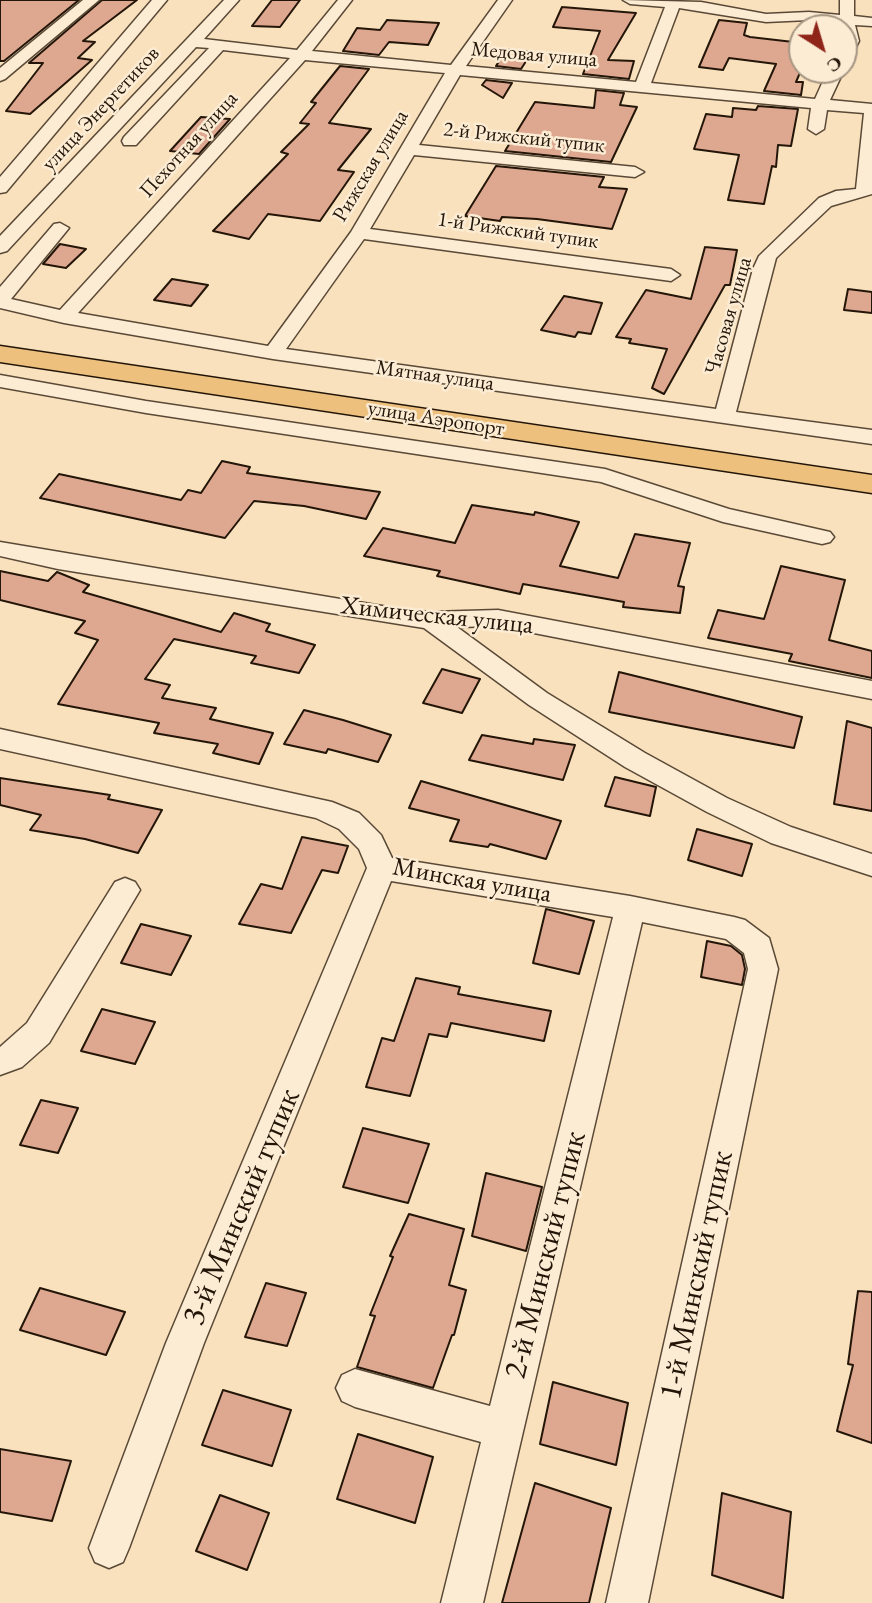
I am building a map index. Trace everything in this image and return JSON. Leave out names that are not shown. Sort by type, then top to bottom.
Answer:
[{"type":"main road","name":"улица Аэропорт","points":[[0,340],[872,467]]},
{"type":"main road","name":"улица Аэропорт","points":[[0,354],[872,484]]},
{"type":"street","points":[[0,76],[92,0]]},
{"type":"street","points":[[0,188],[160,0]]},
{"type":"street","name":"улица Энергетиков","points":[[0,247],[232,0]]},
{"type":"street","name":"Пехотная улица","points":[[64,317],[301,55],[345,0]]},
{"type":"street","name":"Рижская улица","points":[[273,353],[359,233],[455,69],[505,0]]},
{"type":"street","points":[[630,0],[674,2],[766,18],[788,17]]},
{"type":"street","points":[[642,86],[674,2]]},
{"type":"street","name":"Медовая улица","points":[[193,42],[872,111]]},
{"type":"street","points":[[130,141],[220,45]]},
{"type":"street","points":[[816,129],[820,104],[829,84]]},
{"type":"street","name":"Часовая улица","points":[[724,418],[768,256],[825,202],[842,195],[868,193],[872,111]]},
{"type":"street","name":"2-й Рижский тупик","points":[[408,149],[635,172]]},
{"type":"street","points":[[0,300],[60,228]]},
{"type":"street","name":"1-й Рижский тупик","points":[[359,233],[671,275]]},
{"type":"street","name":"Мятная улица","points":[[0,300],[64,317],[273,353],[872,437]]},
{"type":"street","points":[[0,381],[173,411],[605,476],[723,515],[822,537]]},
{"type":"street","name":"Химическая улица","points":[[0,550],[85,566],[430,620],[498,618],[872,690]]},
{"type":"street","points":[[430,620],[538,699],[635,760],[717,805],[781,835],[872,865]]},
{"type":"street","name":"Минская улица","points":[[0,739],[322,809],[349,821],[371,843],[382,868],[630,908],[734,929],[758,947]]},
{"type":"street","name":"3-й Минский тупик","points":[[108,1548],[185,1343],[382,868]]},
{"type":"street","points":[[0,1061],[11,1057],[38,1033],[125,890]]},
{"type":"street","name":"2-й Минский тупик","points":[[462,1603],[630,908]]},
{"type":"street","name":"1-й Минский тупик","points":[[627,1603],[763,969],[758,947]]},
{"type":"street","points":[[355,1388],[504,1429]]},
{"type":"building","points":[[0,0],[79,0],[4,61],[0,61]]},
{"type":"building","points":[[102,0],[137,0],[83,41],[95,42],[78,58],[92,60],[30,114],[6,111],[43,63],[29,63]]},
{"type":"building","points":[[272,0],[300,0],[280,27],[252,26]]},
{"type":"building","points":[[562,7],[636,13],[608,60],[634,61],[629,79],[583,74],[600,31],[553,27]]},
{"type":"building","points":[[387,20],[439,23],[428,45],[389,42],[379,55],[343,51],[357,28],[380,30]]},
{"type":"building","points":[[719,20],[747,23],[744,35],[788,41],[788,84],[803,84],[801,95],[764,91],[776,64],[729,58],[723,70],[699,67]]},
{"type":"building","points":[[507,49],[532,52],[521,69],[496,66]]},
{"type":"building","points":[[340,66],[369,69],[329,123],[371,129],[338,170],[354,172],[320,221],[268,214],[249,239],[213,231],[288,154],[281,152],[309,124],[300,123],[316,103],[311,102]]},
{"type":"building","points":[[486,80],[512,83],[503,98],[482,85]]},
{"type":"building","points":[[596,90],[624,93],[620,105],[637,107],[611,162],[505,151],[535,102],[594,108]]},
{"type":"building","points":[[758,106],[798,109],[791,146],[778,145],[776,167],[772,166],[764,204],[728,200],[739,155],[694,149],[706,114],[732,117],[733,108],[756,110]]},
{"type":"building","points":[[201,117],[230,119],[199,154],[170,151]]},
{"type":"building","points":[[496,166],[604,177],[599,187],[627,189],[612,229],[537,219],[502,217],[500,221],[465,216]]},
{"type":"building","points":[[60,244],[86,249],[66,268],[43,264]]},
{"type":"building","points":[[705,247],[737,250],[730,285],[725,285],[664,394],[652,388],[667,349],[629,343],[631,339],[616,337],[646,290],[691,299]]},
{"type":"building","points":[[172,279],[208,285],[191,306],[154,300]]},
{"type":"building","points":[[848,289],[872,292],[872,313],[844,310]]},
{"type":"building","points":[[564,296],[602,303],[591,334],[578,332],[575,337],[541,330]]},
{"type":"building","points":[[222,461],[250,467],[247,473],[380,492],[366,519],[304,506],[254,501],[225,538],[40,498],[59,474],[181,500],[188,490],[201,493]]},
{"type":"building","points":[[472,505],[534,515],[535,512],[579,522],[560,566],[618,578],[635,534],[690,543],[678,586],[684,587],[680,613],[623,607],[624,602],[523,584],[520,594],[437,576],[440,571],[364,556],[383,528],[455,543]]},
{"type":"building","points":[[781,566],[845,580],[829,640],[872,651],[872,678],[789,661],[792,654],[708,638],[718,610],[764,619]]},
{"type":"building","points":[[0,571],[48,581],[57,572],[89,585],[83,592],[221,632],[234,613],[270,624],[266,631],[315,645],[299,673],[251,663],[256,656],[174,639],[145,679],[170,685],[162,698],[216,708],[210,719],[273,733],[259,764],[213,753],[218,744],[154,733],[159,723],[58,704],[98,640],[75,633],[85,621],[0,600]]},
{"type":"building","points":[[442,669],[480,679],[462,713],[423,703]]},
{"type":"building","points":[[619,672],[802,717],[794,748],[609,712]]},
{"type":"building","points":[[304,710],[391,735],[378,762],[328,749],[326,753],[284,744]]},
{"type":"building","points":[[847,721],[872,728],[872,811],[834,804]]},
{"type":"building","points":[[482,735],[533,744],[534,739],[575,745],[563,780],[469,760]]},
{"type":"building","points":[[615,777],[656,787],[650,816],[605,806]]},
{"type":"building","points":[[0,778],[110,795],[108,799],[162,810],[138,853],[85,839],[30,830],[41,815],[0,805]]},
{"type":"building","points":[[421,781],[561,821],[546,859],[490,844],[488,847],[450,841],[459,820],[409,808]]},
{"type":"building","points":[[697,829],[752,844],[742,876],[688,860]]},
{"type":"building","points":[[302,837],[348,846],[338,873],[322,870],[291,933],[239,924],[261,884],[282,889]]},
{"type":"building","points":[[546,909],[594,921],[579,974],[533,963]]},
{"type":"building","points":[[141,924],[191,936],[171,975],[121,963]]},
{"type":"building","points":[[707,941],[731,946],[742,955],[745,969],[742,985],[701,977]]},
{"type":"building","points":[[416,978],[460,987],[458,994],[551,1011],[544,1041],[451,1023],[447,1037],[429,1034],[410,1096],[366,1087],[382,1038],[394,1041]]},
{"type":"building","points":[[102,1009],[155,1022],[135,1064],[81,1051]]},
{"type":"building","points":[[41,1100],[78,1108],[58,1153],[20,1145]]},
{"type":"building","points":[[363,1128],[429,1144],[408,1203],[343,1187]]},
{"type":"building","points":[[486,1173],[542,1187],[526,1251],[472,1236]]},
{"type":"building","points":[[409,1214],[464,1229],[449,1285],[466,1290],[454,1335],[433,1388],[357,1367],[375,1316],[370,1315],[393,1257],[390,1256]]},
{"type":"building","points":[[266,1283],[306,1293],[287,1346],[245,1337]]},
{"type":"building","points":[[40,1288],[125,1312],[106,1355],[20,1330]]},
{"type":"building","points":[[858,1291],[872,1292],[872,1443],[837,1431],[853,1365],[848,1364]]},
{"type":"building","points":[[553,1382],[628,1403],[616,1465],[540,1444]]},
{"type":"building","points":[[223,1390],[291,1410],[272,1466],[202,1445]]},
{"type":"building","points":[[358,1434],[433,1457],[415,1523],[337,1499]]},
{"type":"building","points":[[0,1449],[71,1461],[52,1521],[0,1512]]},
{"type":"building","points":[[535,1483],[611,1508],[589,1603],[502,1603]]},
{"type":"building","points":[[722,1493],[791,1512],[783,1598],[712,1575]]},
{"type":"building","points":[[220,1495],[269,1513],[247,1570],[196,1551]]}]
